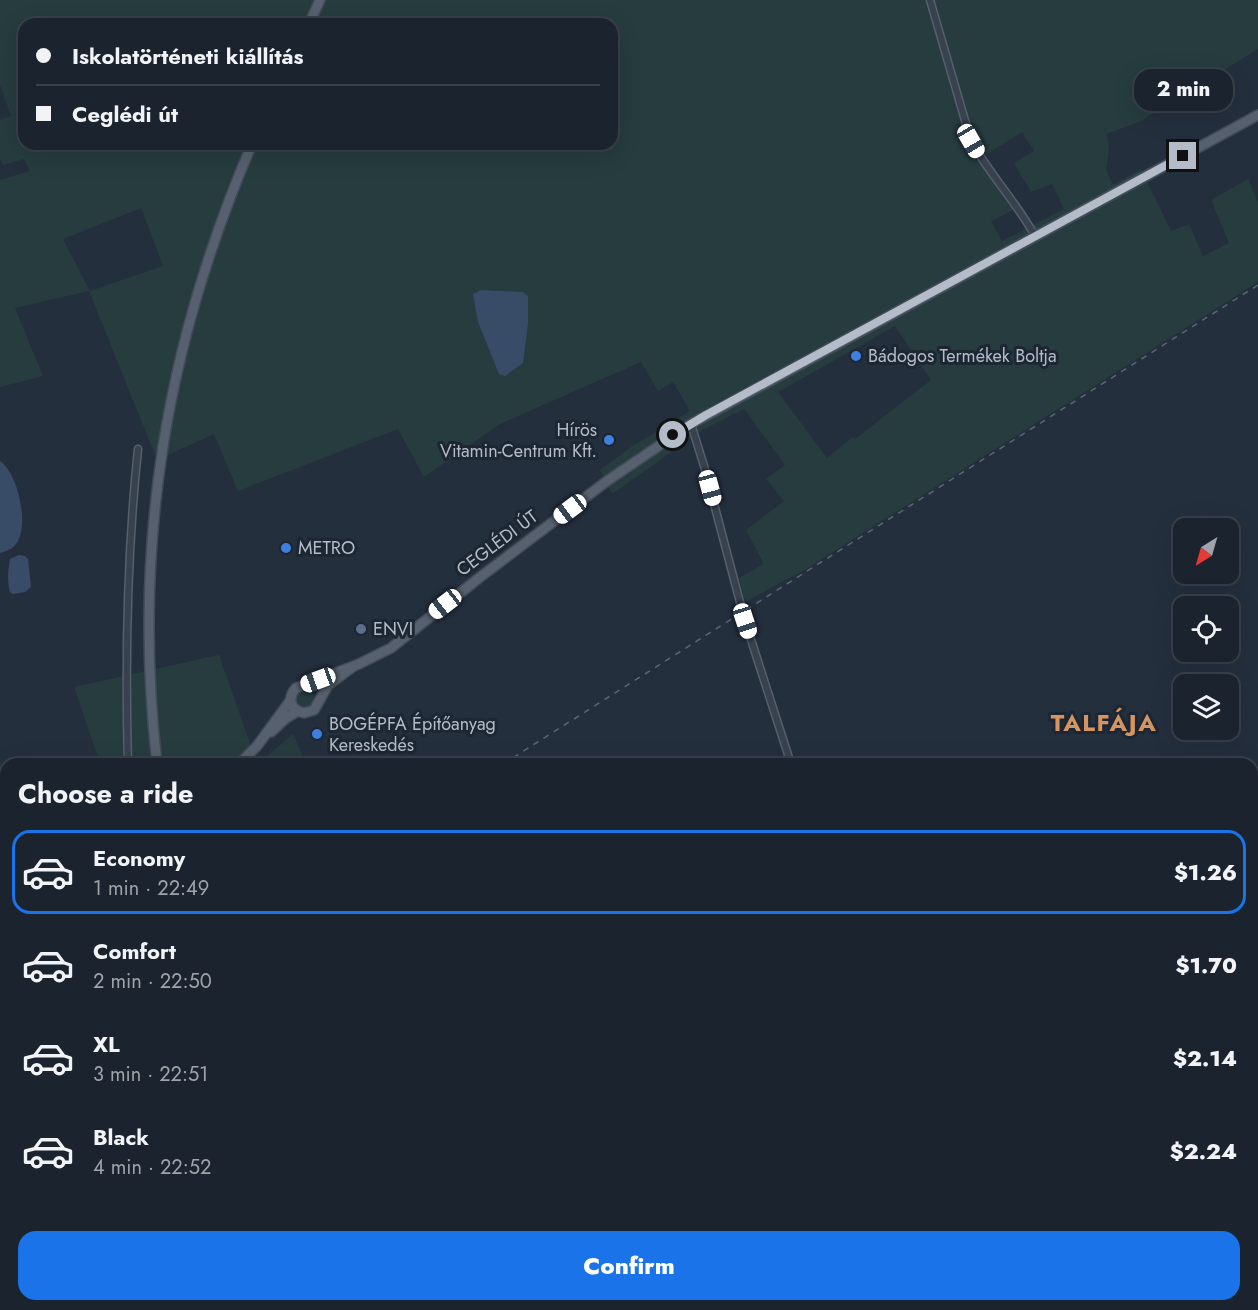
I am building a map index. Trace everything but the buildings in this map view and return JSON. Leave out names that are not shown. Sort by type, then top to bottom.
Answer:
[{"type":"main road","points":[[312,18],[321,0]]},
{"type":"main road","name":"CEGLÉDI ÚT","points":[[305,685],[354,666],[391,648],[607,481],[691,424],[1258,115]]},
{"type":"main road","points":[[156,758],[150,682],[150,580],[156,495],[165,428],[189,320],[203,272],[250,150]]},
{"type":"main road","name":"CEGLÉDI ÚT","points":[[319,699],[328,685],[354,666]]},
{"type":"main road","points":[[262,739],[290,700],[294,690],[305,685],[315,689],[319,699],[314,710],[304,713],[298,711],[290,700]]},
{"type":"main road","points":[[245,758],[262,739],[286,718],[298,711]]},
{"type":"street","points":[[930,0],[971,141],[1035,236]]},
{"type":"street","points":[[691,424],[745,621],[789,758]]},
{"type":"street","points":[[128,758],[126,693],[128,590],[138,449]]},
{"type":"green space","points":[[0,0],[1258,0],[1258,49],[1141,121],[1107,134],[1109,149],[1106,169],[1113,185],[1141,169],[1171,231],[1189,224],[1203,256],[1229,243],[1211,200],[1248,179],[1258,202],[1258,282],[806,569],[745,602],[739,578],[764,564],[746,530],[784,501],[766,479],[785,465],[744,409],[703,430],[612,494],[600,470],[631,447],[690,411],[673,382],[658,391],[641,362],[500,424],[424,477],[398,429],[238,491],[214,434],[157,460],[89,291],[15,308],[43,376],[0,387],[0,180],[30,171],[24,159],[3,165],[0,158],[0,120],[11,116],[0,85]],"holes":[[[1022,132],[1034,151],[1014,163],[1031,192],[1052,184],[1064,209],[1002,241],[991,221],[1019,207],[984,156]],[[141,208],[163,266],[90,291],[63,239]],[[895,326],[931,380],[827,458],[778,392]]]},
{"type":"green space","points":[[219,655],[255,758],[98,758],[74,687]]},
{"type":"green space","points":[[301,689],[309,689],[315,695],[315,703],[309,709],[301,709],[295,703],[295,695]]},
{"type":"green space","points":[[293,734],[304,758],[265,758]]},
{"type":"water","points":[[481,290],[523,292],[528,296],[528,323],[523,363],[505,376],[499,374],[478,322],[473,294]]},
{"type":"water","points":[[0,461],[12,476],[17,488],[22,525],[15,546],[0,553]]},
{"type":"water","points":[[19,555],[28,559],[31,587],[25,592],[13,594],[8,584],[9,563],[10,559]]},
{"type":"railway","points":[[512,758],[1258,285]]},
{"type":"place","name":"Bádogos Termékek Boltja","points":[[856,356]]},
{"type":"place","name":"Hírös Vitamin-Centrum Kft.","points":[[609,440]]},
{"type":"place","name":"METRO","points":[[286,548]]},
{"type":"place","name":"ENVI","points":[[361,629]]},
{"type":"place","name":"BOGÉPFA Építőanyag Kereskedés","points":[[317,734]]},
{"type":"district","name":"TALFÁJA","points":[[1104,722]]},
{"type":"route","points":[[673,435],[1183,156]]}]
